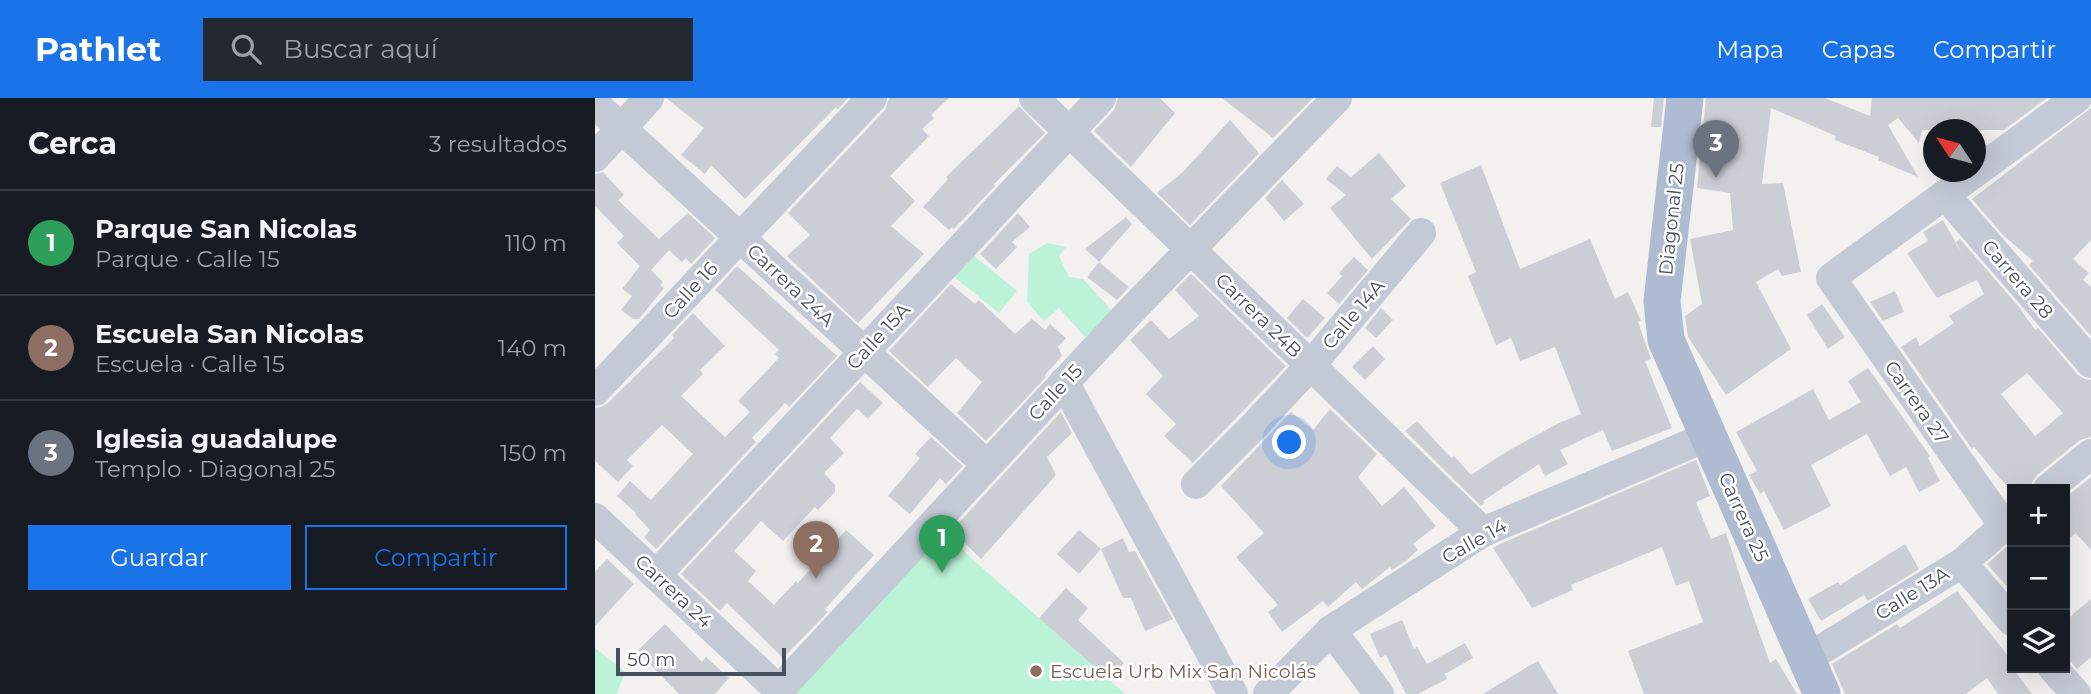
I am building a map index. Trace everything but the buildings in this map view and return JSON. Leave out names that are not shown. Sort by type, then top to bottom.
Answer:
[{"type":"main road","name":"Diagonal 25","points":[[1666,340],[1662,301],[1685,98]]},
{"type":"main road","name":"Carrera 25","points":[[1666,340],[1822,694]]},
{"type":"street","points":[[595,157],[649,98]]},
{"type":"street","name":"Calle 16","points":[[595,391],[872,98]]},
{"type":"street","name":"Carrera 24B","points":[[1034,98],[1483,532]]},
{"type":"street","name":"Calle 15A","points":[[656,575],[1101,98]]},
{"type":"street","name":"Calle 15","points":[[781,692],[1064,382],[1336,98]]},
{"type":"street","points":[[1946,196],[2077,98]]},
{"type":"street","name":"Carrera 24A","points":[[595,104],[987,466]]},
{"type":"street","name":"Carrera 27","points":[[1946,196],[1831,278],[2007,522]]},
{"type":"street","name":"Carrera 28","points":[[1946,196],[2091,363]]},
{"type":"street","name":"Calle 14A","points":[[1196,484],[1311,365],[1421,233]]},
{"type":"street","points":[[1064,382],[1233,694]]},
{"type":"street","name":"Calle 14","points":[[1268,694],[1331,630],[1483,532],[1709,436]]},
{"type":"street","points":[[2054,484],[2091,454]]},
{"type":"street","name":"Carrera 24","points":[[595,518],[781,692]]},
{"type":"street","name":"Calle 13A","points":[[1806,659],[1962,563],[2007,524]]},
{"type":"street","points":[[1962,563],[2007,615]]},
{"type":"street","points":[[1331,630],[1379,694]]},
{"type":"street","points":[[2058,673],[2078,694],[2091,686]]},
{"type":"green space","points":[[1047,243],[1066,247],[1059,256],[1069,277],[1083,279],[1113,312],[1085,337],[1059,308],[1044,321],[1027,302],[1029,254]]},
{"type":"green space","points":[[972,254],[1017,291],[999,313],[953,276]]},
{"type":"green space","points":[[937,528],[1125,694],[790,694]]},
{"type":"green space","points":[[595,648],[625,672],[617,694],[595,694]]},
{"type":"place","name":"Iglesia guadalupe","points":[[1716,178]]},
{"type":"place","name":"Parque San Nicolas","points":[[942,573]]},
{"type":"place","name":"Escuela San Nicolas","points":[[816,579]]},
{"type":"place","name":"Escuela Urb Mix San Nicolás","points":[[1036,671]]}]
